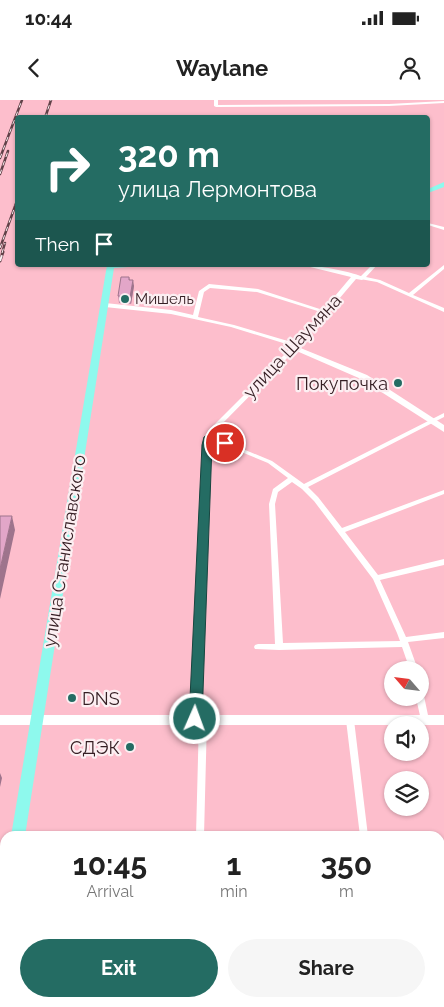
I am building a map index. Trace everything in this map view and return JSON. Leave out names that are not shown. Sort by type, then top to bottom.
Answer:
[{"type":"main road","points":[[430,190],[444,184]]},
{"type":"main road","name":"улица Станиславского","points":[[19,831],[110,267]]},
{"type":"main road","points":[[0,720],[384,720]]},
{"type":"main road","points":[[429,720],[444,720]]},
{"type":"street","points":[[216,100],[216,106],[389,105],[444,102]]},
{"type":"street","points":[[430,225],[444,229]]},
{"type":"street","points":[[410,295],[444,266]]},
{"type":"street","points":[[315,267],[378,281],[444,310]]},
{"type":"street","name":"улица Шаумяна","points":[[209,437],[214,428],[295,347],[358,277],[372,267]]},
{"type":"street","points":[[195,318],[202,291],[209,286],[270,293],[326,312]]},
{"type":"street","points":[[105,305],[171,312],[232,326],[295,347],[364,377],[444,428]]},
{"type":"street","points":[[304,487],[444,415]]},
{"type":"street","points":[[200,831],[199,719],[206,455],[209,437],[270,462],[304,487],[342,531],[376,578],[411,661]]},
{"type":"street","points":[[279,647],[272,504],[274,491],[293,478]]},
{"type":"street","points":[[342,531],[444,492]]},
{"type":"street","points":[[376,578],[444,562]]},
{"type":"street","points":[[258,647],[404,642],[444,635]]},
{"type":"street","points":[[350,720],[363,831]]},
{"type":"building","points":[[121,277],[129,277],[129,280],[133,280],[130,297],[118,296]]},
{"type":"building","points":[[0,516],[12,516],[0,569]]},
{"type":"railway","points":[[16,115],[22,100]]},
{"type":"railway","points":[[46,115],[51,100]]},
{"type":"railway","points":[[0,158],[15,118]]},
{"type":"railway","points":[[0,174],[8,151]]},
{"type":"railway","points":[[0,248],[15,206]]},
{"type":"railway","points":[[2,253],[5,243]]},
{"type":"railway","points":[[0,261],[3,252]]},
{"type":"place","name":"Мишель","points":[[125,299]]},
{"type":"place","name":"Покупочка","points":[[398,383]]},
{"type":"place","name":"DNS","points":[[72,698]]},
{"type":"place","name":"СДЭК","points":[[130,747]]},
{"type":"route","points":[[195,719],[207,445],[209,437],[225,443]]}]
